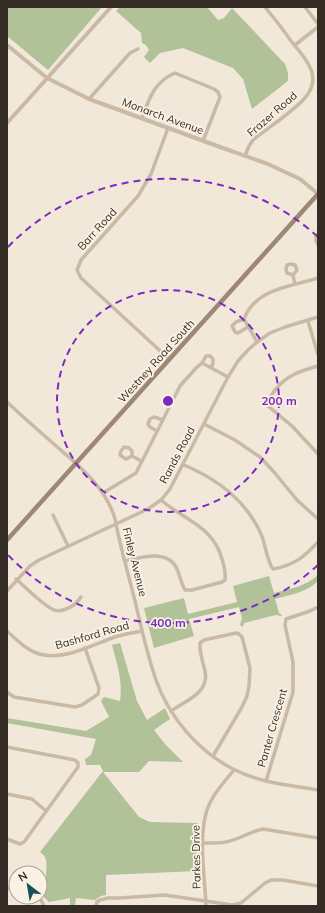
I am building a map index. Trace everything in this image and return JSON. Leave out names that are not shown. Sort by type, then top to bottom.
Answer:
[{"type":"main road","name":"Westney Road South","points":[[7,540],[318,194]]},
{"type":"street","points":[[7,123],[110,7]]},
{"type":"street","name":"Frazer Road","points":[[245,156],[253,140],[304,99],[310,90],[314,72],[308,60],[265,7]]},
{"type":"street","points":[[305,7],[318,24]]},
{"type":"street","points":[[295,45],[318,27]]},
{"type":"street","name":"Monarch Avenue","points":[[7,45],[47,78],[89,99],[268,164],[300,179],[318,194]]},
{"type":"street","points":[[89,99],[130,53],[138,49]]},
{"type":"street","points":[[142,118],[153,91],[168,76],[175,73],[218,92],[220,97],[203,141]]},
{"type":"street","name":"Barr Road","points":[[168,128],[157,160],[146,184],[138,196],[80,260],[77,270],[81,278],[170,359]]},
{"type":"street","points":[[318,234],[316,236],[316,241],[318,244]]},
{"type":"street","points":[[293,276],[295,284]]},
{"type":"street","points":[[257,342],[244,319],[246,312],[261,296],[271,291],[318,278]]},
{"type":"street","name":"Rands Road","points":[[7,591],[30,566],[68,546],[148,509],[161,500],[170,489],[184,465],[228,377],[238,361],[257,342],[270,333],[318,317]]},
{"type":"street","points":[[244,319],[236,322],[232,326],[235,332],[238,333],[248,327]]},
{"type":"street","points":[[308,320],[318,354]]},
{"type":"street","points":[[103,493],[136,473],[141,460],[180,386],[202,363],[206,356],[210,356],[213,359],[211,368]]},
{"type":"street","points":[[202,363],[228,377]]},
{"type":"street","points":[[318,366],[295,373],[282,381],[268,400],[268,406],[292,426],[318,454]]},
{"type":"street","name":"Finley Avenue","points":[[7,402],[94,480],[103,493],[112,510],[116,524],[142,631],[156,680],[171,711],[180,724],[203,749],[234,770],[266,781],[318,790]]},
{"type":"street","points":[[157,431],[148,424],[150,419],[154,417],[163,420]]},
{"type":"street","points":[[204,424],[235,440],[260,457],[297,500],[318,519]]},
{"type":"street","points":[[132,456],[141,460]]},
{"type":"street","points":[[184,465],[223,486],[243,504],[264,539],[270,564],[273,569],[286,567],[294,563],[302,558],[318,542]]},
{"type":"street","points":[[125,561],[155,555],[170,559],[177,569],[185,590],[192,590],[225,580],[226,574],[220,553],[214,541],[199,525],[169,507],[161,500]]},
{"type":"street","points":[[53,515],[68,546]]},
{"type":"street","points":[[16,580],[54,610],[62,610],[76,604],[81,597]]},
{"type":"street","name":"Panter Crescent","points":[[266,781],[293,692],[293,662],[285,625],[286,619],[318,607]]},
{"type":"street","name":"Bashford Road","points":[[7,631],[23,646],[38,654],[56,656],[86,648],[116,637],[142,631]]},
{"type":"street","points":[[171,711],[198,695],[203,687],[206,676],[200,643],[204,640],[236,633],[239,634],[242,637],[250,668],[247,696],[213,756]]},
{"type":"street","points":[[7,692],[14,697],[75,707],[82,705],[98,694],[99,688],[86,648]]},
{"type":"street","points":[[7,748],[66,758],[75,760],[78,763],[78,767],[24,842],[20,844],[7,840]]},
{"type":"street","name":"Parkes Drive","points":[[206,904],[203,843],[204,824],[207,810],[216,793],[234,770]]},
{"type":"street","points":[[7,794],[32,799],[46,811]]},
{"type":"street","points":[[203,843],[223,843],[255,830],[263,829],[318,838]]},
{"type":"street","points":[[96,906],[97,902],[100,900],[108,898],[164,895],[206,904],[232,905],[241,903],[265,883],[271,880],[283,880],[318,886]]},
{"type":"green space","points":[[7,7],[102,7],[48,70],[7,36]]},
{"type":"green space","points":[[120,7],[207,7],[218,20],[224,18],[232,8],[285,64],[288,73],[288,81],[252,109],[243,79],[233,68],[183,48],[160,53],[150,63],[144,57],[149,50],[146,45],[142,43],[141,33],[116,11]]},
{"type":"green space","points":[[318,575],[318,581],[309,588],[298,593],[275,599],[279,613],[282,615],[281,616],[276,615],[244,623],[243,627],[240,625],[242,618],[239,607],[189,619],[194,636],[154,648],[144,608],[184,598],[188,614],[237,602],[233,586],[269,576],[274,593],[308,582]]},
{"type":"green space","points":[[120,643],[137,701],[147,720],[165,708],[170,719],[154,730],[165,744],[183,762],[149,761],[139,772],[103,772],[139,817],[150,822],[198,823],[196,838],[197,871],[106,875],[106,895],[95,900],[76,898],[75,906],[70,906],[70,898],[49,902],[48,865],[46,865],[45,857],[40,852],[103,771],[100,765],[86,765],[85,759],[91,755],[96,739],[7,723],[7,718],[86,731],[109,717],[101,701],[104,697],[120,701],[121,694],[118,666],[112,645]]}]
